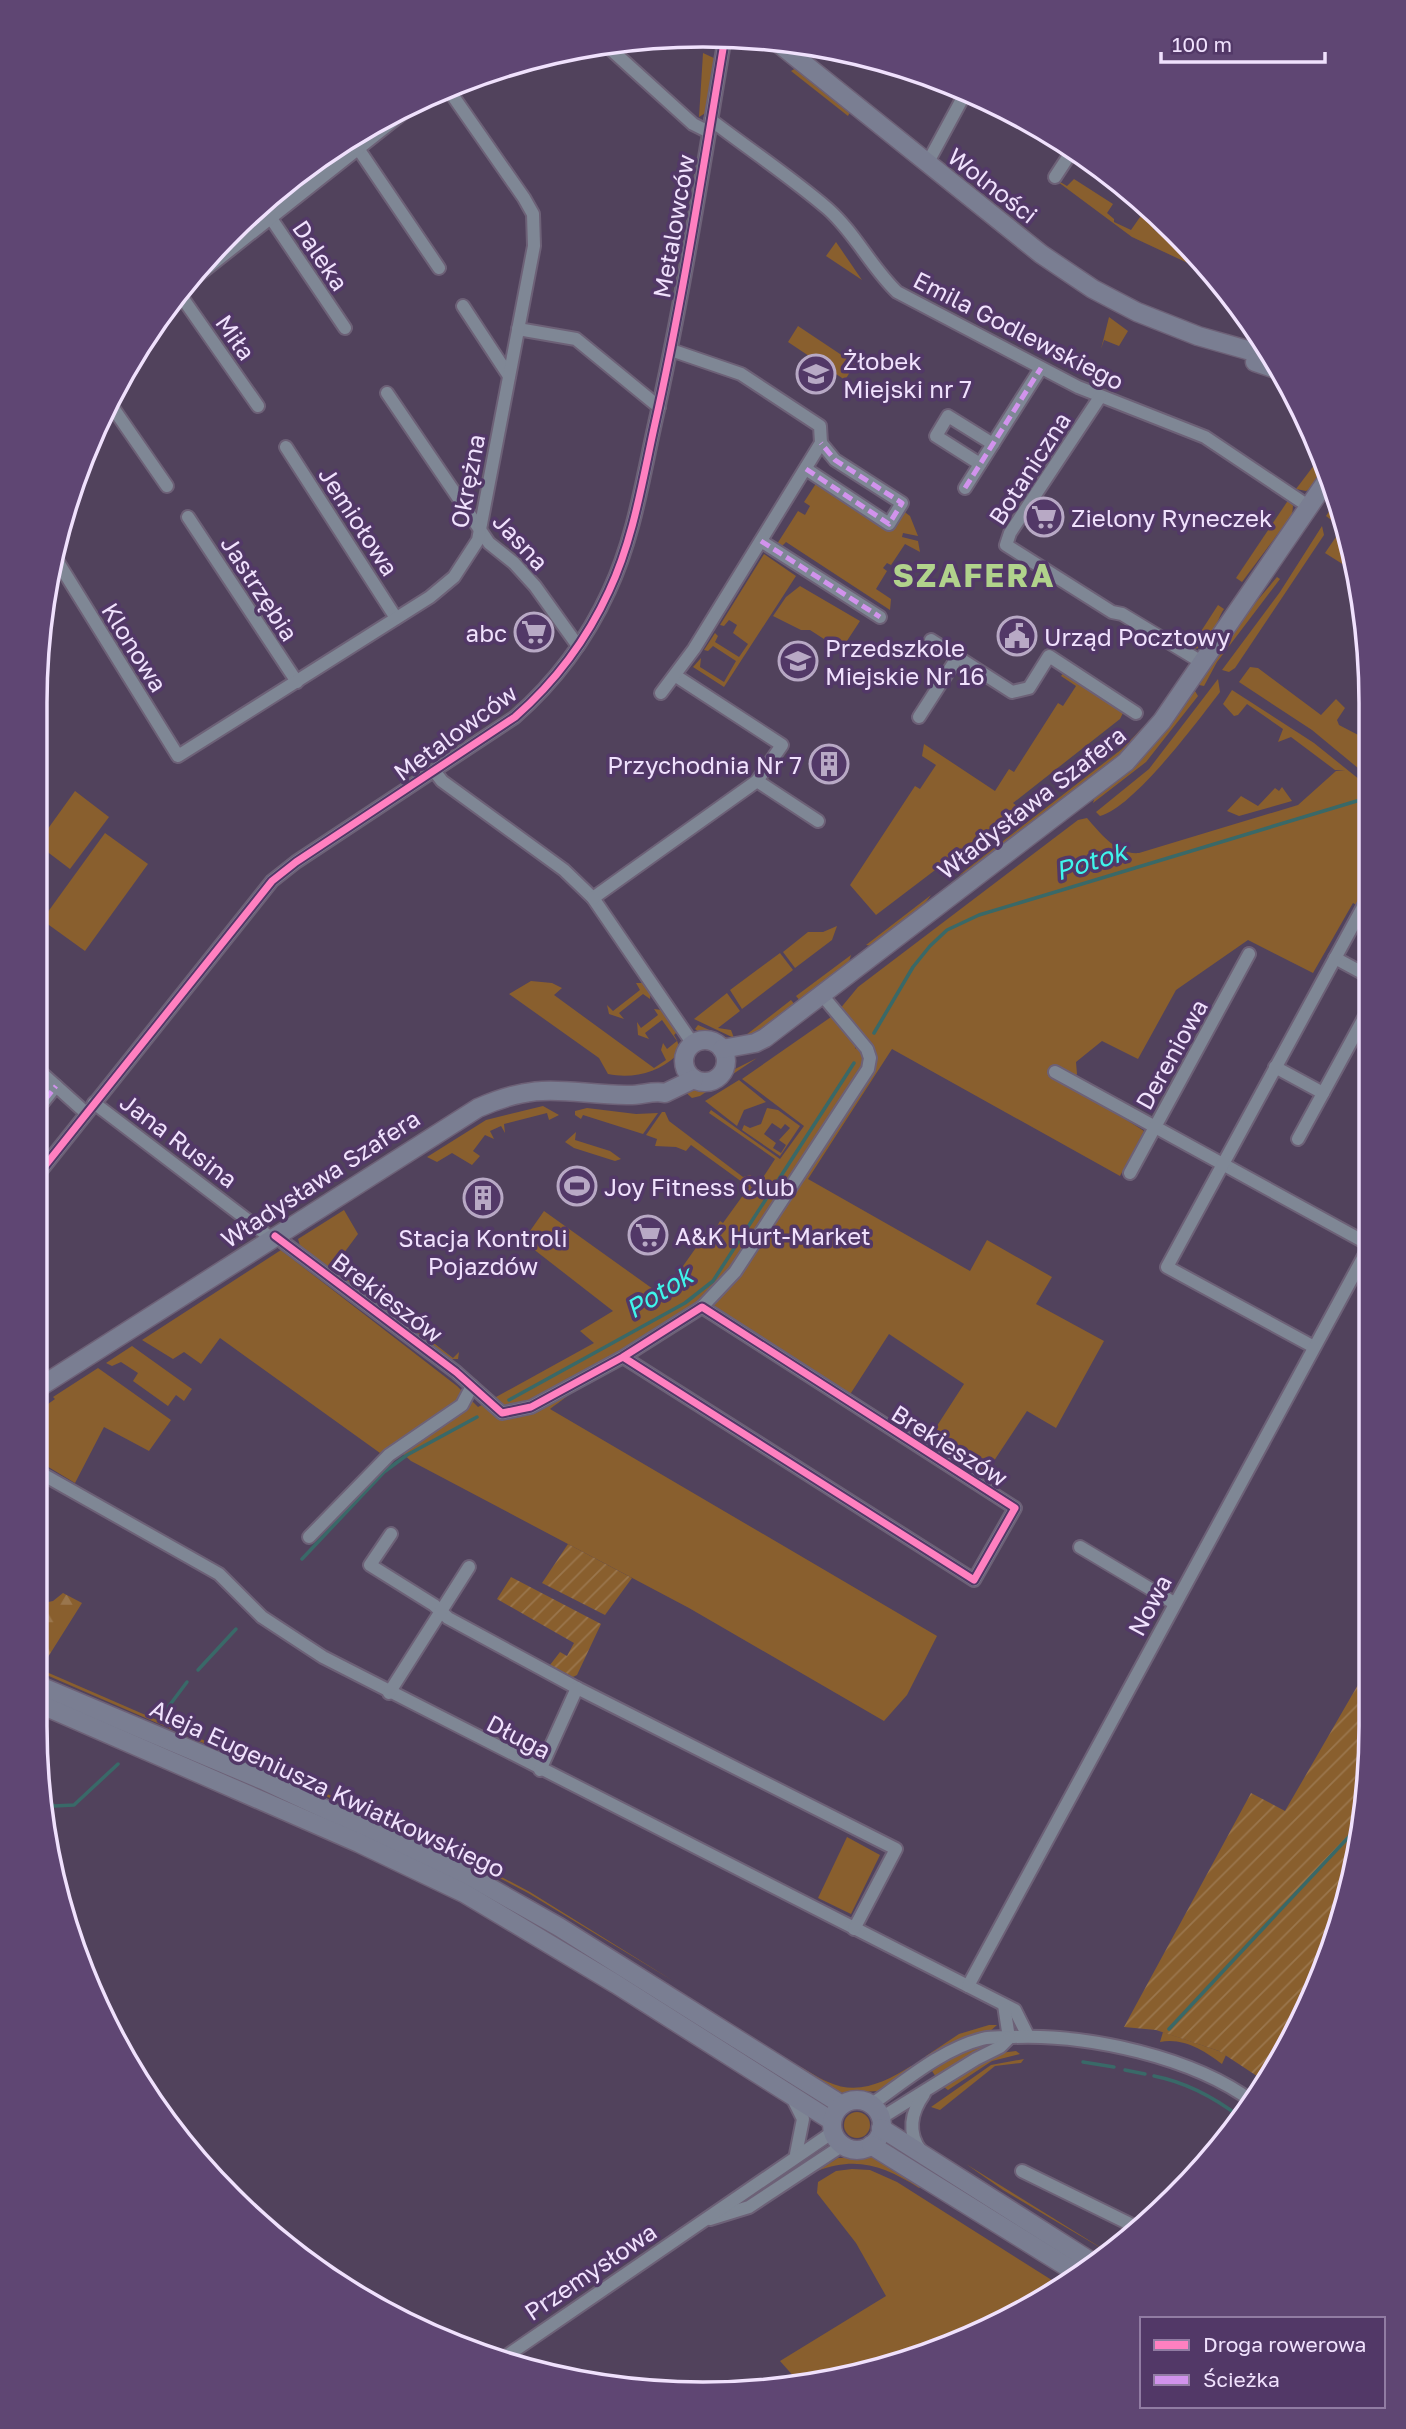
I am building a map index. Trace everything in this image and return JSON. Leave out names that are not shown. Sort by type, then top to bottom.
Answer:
[{"type":"street","name":"Metalowców","points":[[47,1163],[272,881],[296,862],[435,772],[530,704],[578,646],[610,590],[628,541],[671,350],[723,48]]},
{"type":"street","name":"Emila Godlewskiego","points":[[615,53],[693,124],[710,126],[829,210],[850,234],[874,269],[897,292],[1100,397],[1205,437],[1308,506]]},
{"type":"street","name":"Wolności","points":[[790,53],[1041,254],[1093,289],[1137,312],[1198,336],[1257,353]]},
{"type":"street","name":"Okrężna","points":[[178,756],[430,597],[454,576],[473,551],[480,530],[534,246],[533,214],[453,97]]},
{"type":"street","points":[[927,163],[961,100]]},
{"type":"street","points":[[357,147],[439,268]]},
{"type":"street","points":[[1055,177],[1067,158]]},
{"type":"street","points":[[227,252],[330,165]]},
{"type":"street","name":"Daleka","points":[[268,213],[345,328]]},
{"type":"street","name":"Miła","points":[[185,302],[258,406]]},
{"type":"street","points":[[463,306],[509,376]]},
{"type":"street","points":[[519,329],[576,339],[659,407]]},
{"type":"street","name":"Wolności","points":[[1198,336],[1223,351],[1264,364]]},
{"type":"street","points":[[661,693],[676,676],[821,443],[820,426],[741,374],[671,350]]},
{"type":"street","points":[[965,488],[1041,368]]},
{"type":"street","name":"Jasna","points":[[387,393],[480,530],[498,553],[514,563],[535,586],[578,646]]},
{"type":"street","name":"Botaniczna","points":[[1100,397],[1010,533],[1006,545],[1112,612],[1122,614],[1203,663]]},
{"type":"street","points":[[116,412],[167,486]]},
{"type":"street","points":[[980,464],[936,436],[948,416],[993,444]]},
{"type":"street","points":[[806,469],[889,524],[902,503],[835,460],[821,443]]},
{"type":"street","name":"Jemiołowa","points":[[286,447],[396,618]]},
{"type":"street","name":"Władysława Szafera","points":[[725,1067],[1126,762],[1156,729],[1203,663],[1322,486]]},
{"type":"street","name":"Jastrzębia","points":[[188,517],[297,682]]},
{"type":"street","points":[[761,541],[880,617]]},
{"type":"street","name":"Klonowa","points":[[62,568],[178,756]]},
{"type":"street","points":[[931,640],[1013,692],[1029,688],[1049,656],[1136,713]]},
{"type":"street","points":[[919,717],[957,658]]},
{"type":"street","points":[[593,898],[757,781],[782,745],[676,676]]},
{"type":"street","points":[[435,772],[447,785],[564,870],[593,898],[693,1044]]},
{"type":"street","points":[[757,781],[818,821]]},
{"type":"street","points":[[1314,1347],[1167,1267],[1359,914]]},
{"type":"street","name":"Dereniowa","points":[[1130,1173],[1248,954]]},
{"type":"street","points":[[1335,958],[1359,971]]},
{"type":"street","points":[[623,1357],[702,1307],[735,1272],[869,1069],[867,1049],[822,995]]},
{"type":"street","points":[[1298,1139],[1359,1027]]},
{"type":"street","points":[[705,1040],[722,1049],[725,1067],[712,1080],[690,1072],[686,1053],[693,1044],[705,1040]]},
{"type":"street","name":"Władysława Szafera","points":[[722,1049],[755,1043]]},
{"type":"street","points":[[1275,1067],[1323,1093]]},
{"type":"street","name":"Władysława Szafera","points":[[47,1383],[454,1122],[498,1099],[551,1089],[624,1095],[657,1091],[659,1084],[676,1075],[690,1072]]},
{"type":"street","name":"Nowa","points":[[1055,1072],[1359,1239]]},
{"type":"street","name":"Jana Rusina","points":[[47,1078],[273,1237]]},
{"type":"street","points":[[47,1097],[56,1086]]},
{"type":"street","name":"Brekieszów","points":[[273,1237],[502,1413],[516,1412],[623,1357],[974,1580],[1015,1508],[702,1307]]},
{"type":"street","name":"Nowa","points":[[968,1986],[1359,1265]]},
{"type":"street","points":[[309,1537],[390,1455],[462,1405],[474,1389]]},
{"type":"street","name":"Długa","points":[[47,1477],[219,1574],[262,1617],[291,1639],[389,1693],[1015,2010],[1028,2036]]},
{"type":"street","points":[[391,1534],[370,1565],[439,1611],[577,1688],[896,1850],[854,1929]]},
{"type":"street","points":[[1080,1547],[1174,1603]]},
{"type":"street","points":[[389,1693],[469,1567]]},
{"type":"street","points":[[540,1770],[577,1688]]},
{"type":"street","name":"Aleja Eugeniusza Kwiatkowskiego","points":[[47,1690],[526,1908],[842,2105]]},
{"type":"street","name":"Aleja Eugeniusza Kwiatkowskiego","points":[[47,1707],[363,1835],[464,1893],[783,2089],[836,2132]]},
{"type":"street","points":[[1004,2005],[1009,2038]]},
{"type":"street","points":[[871,2145],[878,2117],[962,2046],[997,2035],[1009,2038],[1028,2036],[1072,2040],[1171,2060],[1222,2081],[1244,2096]]},
{"type":"street","points":[[878,2117],[1000,2047],[1009,2038]]},
{"type":"street","points":[[783,2089],[800,2109],[803,2119],[796,2154]]},
{"type":"street","points":[[925,2092],[916,2105],[912,2126],[918,2148],[929,2159]]},
{"type":"street","points":[[871,2145],[857,2150],[836,2132],[842,2105],[857,2100],[929,2159],[1085,2258]]},
{"type":"street","name":"Przemysłowa","points":[[511,2353],[608,2284],[704,2222],[796,2154],[836,2132]]},
{"type":"street","name":"Przemysłowa","points":[[704,2222],[749,2207],[836,2132]]},
{"type":"street","points":[[871,2145],[1070,2269]]},
{"type":"street","points":[[1022,2171],[1129,2224]]},
{"type":"green space","points":[[703,53],[716,59],[707,112],[699,117]]},
{"type":"green space","points":[[796,68],[850,112],[848,116],[791,71]]},
{"type":"green space","points":[[1050,176],[1067,186],[1074,179],[1113,204],[1107,213],[1114,222],[1131,230],[1141,216],[1190,264],[1132,237]]},
{"type":"green space","points":[[836,242],[862,280],[826,256]]},
{"type":"green space","points":[[1109,317],[1128,331],[1119,346],[1104,340],[1101,349]]},
{"type":"green space","points":[[798,326],[855,364],[845,380],[788,342]]},
{"type":"green space","points":[[1314,465],[1319,478],[1313,487],[1306,491],[1296,489]]},
{"type":"green space","points":[[817,482],[890,529],[902,510],[910,516],[918,536],[903,533],[902,537],[918,541],[920,552],[905,544],[891,565],[887,563],[883,568],[887,571],[876,589],[891,599],[890,610],[786,542],[781,547],[777,544],[798,511],[805,515],[810,506],[804,502]]},
{"type":"green space","points":[[1289,499],[1293,506],[1292,515],[1242,582],[1236,578]]},
{"type":"green space","points":[[1322,526],[1324,535],[1235,668],[1229,672],[1222,670],[1280,592]]},
{"type":"green space","points":[[1337,536],[1344,565],[1325,553]]},
{"type":"green space","points":[[764,554],[796,576],[724,687],[693,667],[701,658],[700,667],[724,682],[736,661],[713,646],[708,651],[704,650],[715,633],[718,636],[715,642],[739,657],[748,644],[733,633],[737,625],[729,620],[724,626],[720,625]]},
{"type":"green space","points":[[1277,577],[1280,579],[1217,662],[1204,686],[1199,685],[1230,633]]},
{"type":"green space","points":[[800,586],[860,621],[841,650],[810,630],[801,630],[773,616],[786,597]]},
{"type":"green space","points":[[1218,605],[1224,609],[1213,633],[1205,644],[1194,649],[1198,636]]},
{"type":"green space","points":[[1250,667],[1258,668],[1321,715],[1336,699],[1345,708],[1337,720],[1339,725],[1359,735],[1359,769],[1312,730],[1239,682]]},
{"type":"green space","points":[[1064,672],[1124,711],[1120,719],[1013,803],[1018,807],[876,915],[850,885],[915,786],[920,789],[936,765],[922,756],[924,744],[995,791],[1009,769],[1014,772],[1058,703],[1063,706],[1076,686],[1061,676]]},
{"type":"green space","points":[[1218,679],[1220,692],[1164,762],[1130,797],[1114,810],[1100,816],[1096,812],[1149,769]]},
{"type":"green space","points":[[1232,690],[1314,743],[1359,779],[1359,904],[1353,903],[1313,973],[1248,940],[1176,990],[1138,1059],[1102,1041],[1076,1062],[1077,1074],[1070,1084],[1144,1131],[1120,1176],[892,1049],[808,1179],[970,1271],[987,1240],[1052,1277],[1036,1304],[1104,1341],[1056,1428],[1027,1411],[980,1482],[924,1446],[964,1384],[889,1334],[849,1396],[712,1311],[671,1326],[650,1338],[550,1409],[937,1636],[907,1695],[884,1721],[689,1608],[411,1461],[392,1444],[380,1453],[220,1338],[201,1364],[184,1352],[173,1359],[142,1340],[281,1250],[457,1386],[478,1407],[594,1343],[580,1331],[613,1311],[523,1241],[544,1211],[653,1289],[655,1287],[664,1293],[712,1225],[716,1228],[720,1221],[723,1223],[749,1187],[691,1145],[686,1151],[676,1147],[655,1146],[657,1139],[646,1135],[662,1112],[665,1112],[669,1121],[743,1177],[750,1175],[760,1182],[775,1159],[709,1113],[711,1110],[780,1159],[804,1126],[742,1079],[831,1017],[856,1045],[855,1049],[866,1037],[839,1010],[858,987],[1078,820],[1087,818],[1116,847],[1139,853],[1298,805],[1336,771],[1345,770],[1335,770],[1291,737],[1278,742],[1283,729],[1247,704],[1234,716],[1223,704]]},
{"type":"green space","points":[[1195,691],[1198,696],[1146,762],[1093,803],[1095,796],[1145,755]]},
{"type":"green space","points":[[1169,700],[1129,752],[991,858],[958,876],[1122,749]]},
{"type":"green space","points":[[1282,787],[1292,801],[1239,816],[1227,811],[1241,796],[1258,806],[1275,788],[1279,791]]},
{"type":"green space","points":[[75,791],[109,817],[70,869],[47,852],[47,830]]},
{"type":"green space","points":[[105,833],[148,864],[85,951],[47,924],[47,913]]},
{"type":"green space","points":[[931,895],[917,914],[872,946],[866,945]]},
{"type":"green space","points":[[837,926],[832,940],[795,968],[783,952],[808,932],[823,932]]},
{"type":"green space","points":[[780,953],[793,970],[742,1009],[730,990]]},
{"type":"green space","points":[[851,955],[848,966],[801,1002],[796,996]]},
{"type":"green space","points":[[531,981],[552,983],[562,988],[554,995],[654,1068],[666,1060],[661,1050],[663,1043],[667,1049],[677,1041],[678,1046],[676,1056],[661,1067],[626,1076],[608,1074],[599,1058],[509,994]]},
{"type":"green space","points":[[636,983],[644,983],[651,990],[650,999],[643,994],[619,1013],[624,1019],[609,1014],[607,1005],[613,1011],[640,990]]},
{"type":"green space","points":[[727,993],[740,1011],[718,1028],[731,1030],[734,1038],[694,1019]]},
{"type":"green space","points":[[791,1000],[796,1006],[768,1028],[748,1039],[738,1041]]},
{"type":"green space","points":[[654,1009],[662,1010],[677,1032],[674,1035],[677,1041],[662,1020],[645,1033],[649,1039],[638,1035],[637,1022],[641,1028],[658,1015]]},
{"type":"green space","points":[[698,1025],[735,1041],[715,1038],[695,1029]]},
{"type":"green space","points":[[757,1058],[700,1096],[692,1098],[682,1089],[713,1086],[729,1072]]},
{"type":"green space","points":[[739,1080],[766,1102],[744,1110],[737,1126],[705,1101]]},
{"type":"green space","points":[[543,1106],[559,1115],[549,1120],[547,1113],[504,1124],[505,1133],[501,1126],[490,1131],[494,1139],[485,1135],[473,1151],[480,1156],[472,1165],[452,1153],[437,1162],[427,1157],[486,1120]]},
{"type":"green space","points":[[587,1108],[636,1114],[658,1113],[643,1134],[583,1115],[581,1119],[575,1115],[575,1111]]},
{"type":"green space","points":[[767,1108],[778,1110],[800,1126],[780,1156],[742,1130],[744,1125],[750,1128],[761,1124]],"holes":[[[772,1123],[781,1129],[785,1124],[790,1128],[779,1140],[786,1145],[781,1153],[773,1148],[776,1143],[764,1134]]]},
{"type":"green space","points":[[576,1132],[575,1140],[610,1151],[621,1159],[615,1161],[574,1148],[565,1142]]},
{"type":"green space","points":[[344,1210],[358,1234],[338,1261],[342,1265],[338,1272],[368,1295],[374,1289],[371,1297],[395,1315],[402,1309],[399,1317],[423,1335],[429,1330],[426,1337],[453,1358],[459,1352],[458,1359],[444,1359],[301,1249],[298,1239]]},
{"type":"green space","points":[[132,1346],[192,1389],[184,1401],[176,1395],[168,1406],[133,1381],[138,1373],[121,1362],[112,1366],[106,1363]]},
{"type":"green space","points":[[98,1368],[171,1420],[149,1451],[104,1427],[75,1483],[47,1466],[47,1402],[55,1399],[53,1397]]},
{"type":"green space","points":[[568,1544],[632,1578],[605,1615],[542,1583]]},
{"type":"green space","points":[[511,1577],[601,1624],[577,1675],[573,1677],[550,1665],[560,1652],[567,1656],[574,1643],[497,1599]]},
{"type":"green space","points":[[63,1593],[82,1603],[48,1657],[47,1602]]},
{"type":"green space","points":[[47,1672],[426,1837],[530,1892],[675,1982],[528,1893],[429,1841],[47,1675]]},
{"type":"green space","points":[[47,1679],[391,1827],[456,1859],[534,1901],[698,2004],[577,1931],[47,1683]]},
{"type":"green space","points":[[1359,1683],[1353,1812],[1336,1896],[1309,1977],[1291,2016],[1257,2076],[1219,2051],[1156,2030],[1124,2027],[1251,1793],[1285,1811]]},
{"type":"green space","points":[[847,1837],[880,1855],[851,1914],[818,1898]]},
{"type":"green space","points":[[997,2025],[989,2032],[965,2037],[926,2061],[926,2056],[959,2034]]},
{"type":"green space","points":[[1163,2032],[1219,2051],[1226,2055],[1222,2064],[1185,2043],[1160,2042]]},
{"type":"green space","points":[[999,2041],[936,2077],[932,2071],[967,2049]]},
{"type":"green space","points":[[1016,2051],[1020,2054],[992,2061],[948,2090],[944,2087],[1000,2053]]},
{"type":"green space","points":[[1024,2059],[1021,2063],[995,2066],[940,2110],[931,2107],[991,2065]]},
{"type":"green space","points":[[794,2064],[828,2082],[850,2088],[881,2082],[911,2066],[914,2069],[879,2091],[839,2093]]},
{"type":"green space","points":[[857,2112],[866,2116],[870,2125],[866,2134],[857,2138],[848,2134],[844,2125],[848,2116]]},
{"type":"green space","points":[[878,2157],[925,2185],[919,2188],[882,2169],[858,2164],[845,2164],[817,2171],[838,2158]]},
{"type":"green space","points":[[966,2164],[1100,2247],[1100,2247],[1003,2190]]},
{"type":"green space","points":[[870,2170],[897,2182],[1052,2280],[993,2314],[914,2347],[831,2369],[793,2375],[780,2361],[886,2296],[856,2243],[817,2193],[818,2182],[836,2171]]},
{"type":"waterway","name":"Potok","points":[[874,1033],[913,967],[947,930],[979,915],[1359,800]]},
{"type":"waterway","name":"Potok","points":[[509,1400],[685,1303],[713,1281],[854,1063]]},
{"type":"waterway","name":"Potok","points":[[302,1559],[384,1472],[407,1455],[477,1417]]},
{"type":"waterway","name":"Potok","points":[[198,1670],[236,1629]]},
{"type":"waterway","name":"Potok","points":[[166,1710],[187,1682]]},
{"type":"waterway","name":"Potok","points":[[52,1805],[74,1805],[118,1764]]},
{"type":"waterway","points":[[1169,2029],[1349,1837]]},
{"type":"waterway","points":[[1083,2062],[1114,2067]]},
{"type":"waterway","points":[[1125,2070],[1145,2074]]},
{"type":"waterway","points":[[1154,2076],[1199,2092],[1232,2112]]},
{"type":"marked path","points":[[965,488],[1041,368]]},
{"type":"marked path","points":[[806,469],[889,524],[902,503],[835,460],[821,443]]},
{"type":"marked path","points":[[761,541],[880,617]]},
{"type":"marked path","points":[[47,1097],[56,1086]]},
{"type":"cycle path","points":[[47,1163],[272,881],[296,862],[515,717],[557,674],[591,626],[617,572],[631,532],[641,490],[683,282],[723,48]]},
{"type":"cycle path","points":[[275,1236],[456,1372],[502,1413],[531,1407],[623,1357],[974,1580],[1015,1508],[702,1307],[623,1357]]},
{"type":"place","name":"Żłobek Miejski nr 7","points":[[816,374]]},
{"type":"place","name":"Zielony Ryneczek","points":[[1044,517]]},
{"type":"place","name":"abc","points":[[534,632]]},
{"type":"place","name":"Urząd Pocztowy","points":[[1017,636]]},
{"type":"place","name":"Przedszkole Miejskie Nr 16","points":[[798,661]]},
{"type":"place","name":"Przychodnia Nr 7","points":[[829,764]]},
{"type":"place","name":"Joy Fitness Club","points":[[577,1186]]},
{"type":"place","name":"Stacja Kontroli Pojazdów","points":[[483,1198]]},
{"type":"place","name":"A&K Hurt-Market","points":[[648,1235]]},
{"type":"district","name":"SZAFERA","points":[[974,575]]}]
